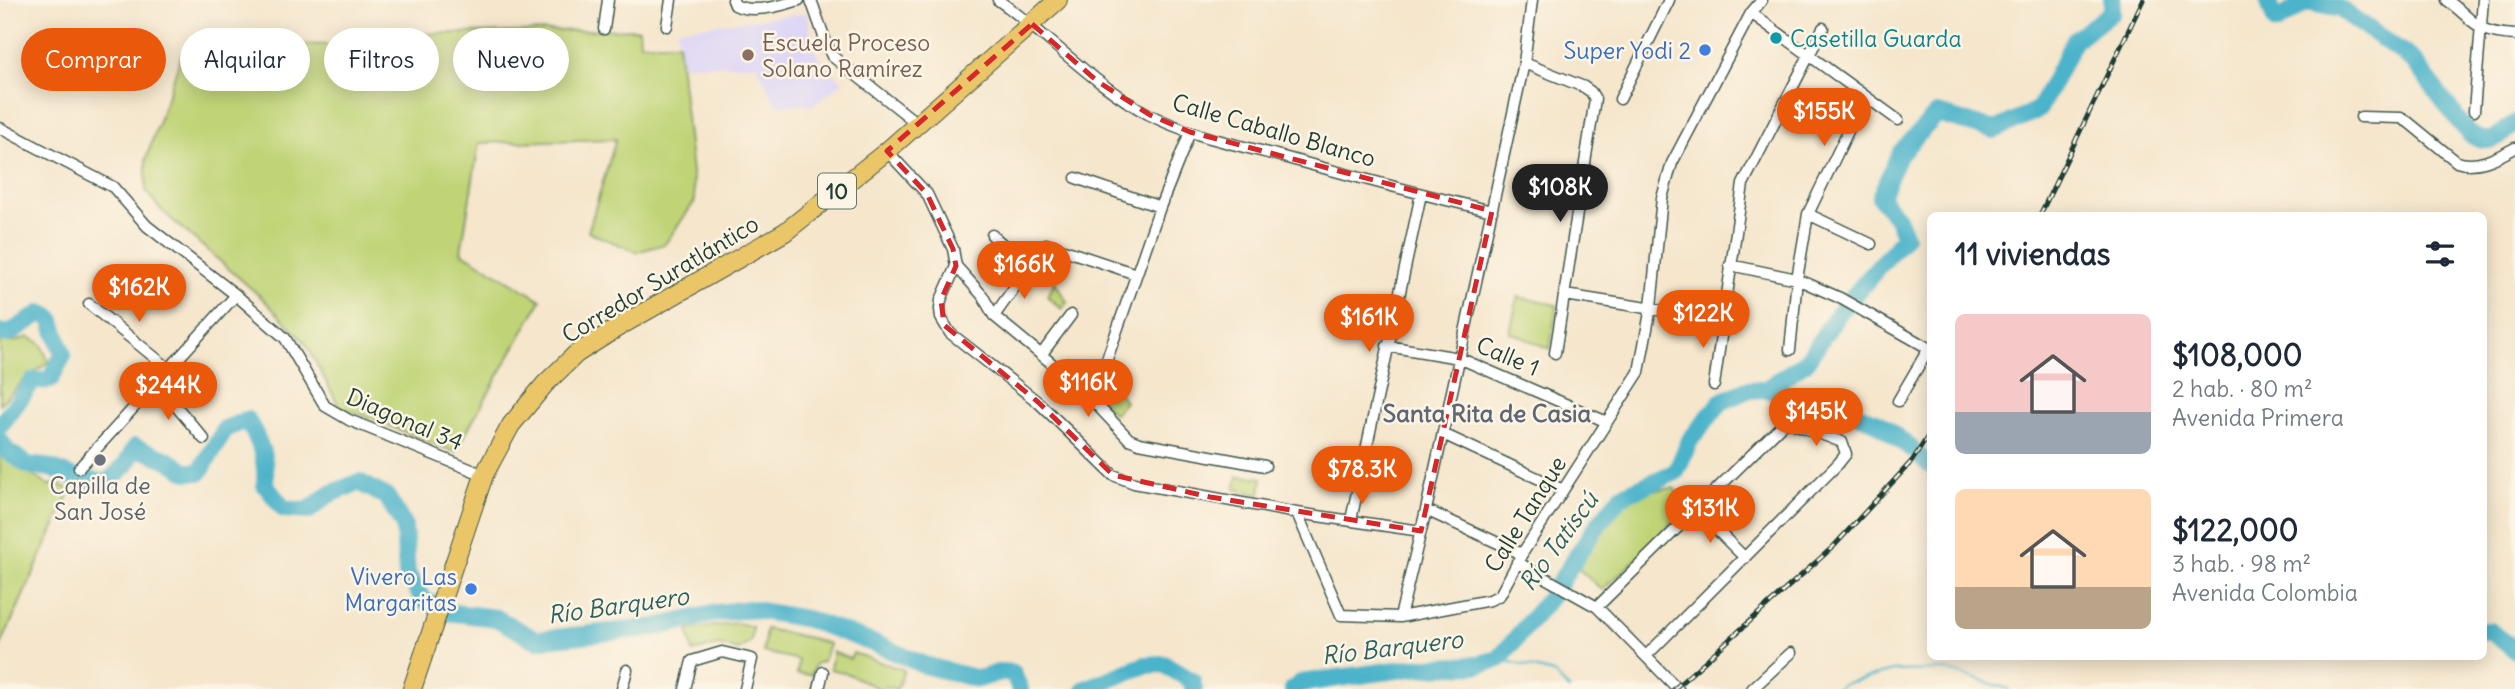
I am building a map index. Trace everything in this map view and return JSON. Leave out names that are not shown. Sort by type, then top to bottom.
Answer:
[{"type":"main road","name":"Corredor Suratlántico","points":[[412,689],[484,475],[511,425],[545,384],[576,354],[620,326],[785,232],[887,151],[1058,0]]},
{"type":"street","points":[[604,29],[608,0]]},
{"type":"street","points":[[667,26],[671,0]]},
{"type":"street","points":[[736,4],[770,7],[799,0]]},
{"type":"street","points":[[811,0],[832,56],[918,124]]},
{"type":"street","name":"Calle Caballo Blanco","points":[[998,0],[1032,24],[1079,68],[1150,115],[1190,132],[1492,211]]},
{"type":"street","points":[[1400,618],[1524,63],[1532,0]]},
{"type":"street","points":[[1620,99],[1669,0]]},
{"type":"street","name":"Calle Tanque","points":[[1297,513],[1342,615],[1400,618],[1490,600],[1500,595],[1519,558],[1639,372],[1651,307],[1662,198],[1672,163],[1751,13],[1762,0]]},
{"type":"street","points":[[2447,0],[2481,29],[2490,33],[2515,35]]},
{"type":"street","points":[[2474,111],[2483,0]]},
{"type":"street","points":[[1751,13],[1898,120]]},
{"type":"street","points":[[1714,384],[1742,184],[1823,28]]},
{"type":"street","points":[[1524,63],[1591,92],[1595,99],[1555,353]]},
{"type":"street","points":[[1790,350],[1797,279],[1808,214],[1865,96]]},
{"type":"street","points":[[2361,117],[2401,118],[2408,121],[2457,162],[2467,166],[2515,148]]},
{"type":"street","name":"Diagonal 34","points":[[0,128],[113,187],[146,226],[236,295],[285,338],[325,407],[349,420],[484,475]]},
{"type":"street","points":[[1107,359],[1160,207],[1190,132]]},
{"type":"street","points":[[887,151],[932,203],[953,249],[956,266],[982,295],[994,316],[1078,385],[1129,439],[1265,466]]},
{"type":"street","points":[[1076,178],[1160,207]]},
{"type":"street","points":[[1351,520],[1421,194]]},
{"type":"street","points":[[1808,214],[1871,244]]},
{"type":"street","points":[[992,235],[1029,267],[994,316]]},
{"type":"street","points":[[1046,244],[1136,274]]},
{"type":"street","points":[[1730,265],[1797,279],[1840,298],[1927,346]]},
{"type":"street","points":[[956,266],[941,300],[941,318],[944,325],[1038,402],[1113,475],[1135,483],[1297,513],[1421,531]]},
{"type":"street","points":[[79,468],[236,295]]},
{"type":"street","points":[[1565,295],[1723,320]]},
{"type":"street","points":[[89,304],[169,369]]},
{"type":"street","points":[[1041,355],[1071,316]]},
{"type":"street","name":"Calle 1","points":[[1387,346],[1460,358],[1608,422]]},
{"type":"street","points":[[1898,401],[1927,353]]},
{"type":"street","points":[[157,384],[204,439]]},
{"type":"street","points":[[1597,607],[1786,421],[1842,442],[1846,448],[1844,458],[1646,656]]},
{"type":"street","points":[[1443,434],[1563,491]]},
{"type":"street","points":[[1426,510],[1519,558],[1597,607],[1678,689]]},
{"type":"street","points":[[1698,510],[1745,558]]},
{"type":"street","points":[[685,689],[692,661],[722,652],[752,659],[745,689]]},
{"type":"street","points":[[1752,689],[1784,655]]},
{"type":"street","points":[[622,689],[626,670]]},
{"type":"street","points":[[819,689],[823,672]]},
{"type":"highlighted area","points":[[1032,24],[1097,81],[1150,115],[1190,132],[1492,211],[1421,531],[1210,497],[1113,475],[1038,402],[944,325],[941,300],[956,266],[953,249],[927,194],[887,151]]},
{"type":"shaded area","name":"Escuela Proceso Solano Ramírez","points":[[807,13],[813,49],[843,82],[814,105],[776,105],[757,65],[680,65],[677,29]]},
{"type":"green space","points":[[639,29],[640,43],[678,43],[695,201],[665,244],[637,252],[588,232],[616,139],[479,143],[461,252],[541,300],[455,452],[339,406],[305,342],[261,297],[160,209],[146,191],[146,159],[180,60],[180,91],[310,91],[310,45],[324,45],[324,91],[439,91],[439,34],[453,33],[453,91],[569,91],[569,31]]},
{"type":"green space","points":[[1055,282],[1067,302],[1062,309],[1047,296]]},
{"type":"green space","points":[[1518,297],[1557,305],[1550,349],[1510,332]]},
{"type":"green space","points":[[29,337],[41,344],[49,362],[25,379],[0,404],[0,341],[12,342]]},
{"type":"green space","points":[[1110,378],[1125,402],[1114,414],[1094,393]]},
{"type":"green space","points":[[0,454],[48,485],[58,484],[71,490],[0,647]]},
{"type":"green space","points":[[1238,476],[1262,478],[1260,495],[1235,489]]},
{"type":"green space","points":[[1674,488],[1687,507],[1640,556],[1602,590],[1571,562],[1616,494]]},
{"type":"green space","points":[[737,623],[753,627],[751,641],[739,650],[718,645],[693,652],[688,630]]},
{"type":"green space","points":[[766,629],[829,644],[823,661],[815,664],[811,675],[797,674],[799,660],[763,652]]},
{"type":"green space","points":[[833,652],[850,659],[853,653],[904,670],[897,689],[885,686],[880,689],[846,673],[830,669]]},
{"type":"waterway","points":[[1766,389],[1806,362],[1838,314],[1905,236],[1897,218],[1880,197],[1900,153],[1937,114],[1995,130],[2039,109],[2074,41],[2112,12],[2112,0]]},
{"type":"waterway","points":[[2268,0],[2276,22],[2305,2],[2340,9],[2413,60],[2468,133],[2482,140],[2493,139],[2515,123]]},
{"type":"waterway","name":"Río Barquero","points":[[0,332],[8,334],[41,313],[51,318],[63,355],[50,380],[33,381],[0,426]]},
{"type":"waterway","name":"Río Tatiscú","points":[[1293,689],[1301,683],[1412,668],[1476,665],[1499,659],[1550,597],[1594,530],[1621,496],[1676,472],[1690,440],[1721,402],[1747,390],[1766,389],[1853,413],[1878,423],[1912,449]]},
{"type":"waterway","name":"Río Barquero","points":[[0,440],[7,451],[28,465],[51,468],[77,479],[107,483],[126,465],[135,447],[168,460],[187,472],[200,472],[225,429],[247,420],[262,451],[265,485],[284,509],[308,511],[328,495],[359,482],[387,497],[404,526],[407,574],[424,600],[447,612],[496,618],[536,640],[657,627],[717,613],[749,609],[807,619],[924,665],[978,679],[1001,672],[1013,673],[1020,689]]},
{"type":"waterway","name":"Río Tatiscú","points":[[1922,458],[1927,462]]},
{"type":"waterway","name":"Río Tatiscú","points":[[2487,631],[2515,650]]},
{"type":"waterway","points":[[1499,659],[1553,673],[1569,689]]},
{"type":"waterway","name":"Río Barquero","points":[[1085,689],[1145,665],[1164,664],[1192,681],[1194,689]]},
{"type":"waterway","points":[[1836,689],[1843,684],[1893,671],[1947,670],[2009,689]]},
{"type":"railway","points":[[2041,212],[2143,0]]},
{"type":"railway","points":[[1674,689],[1834,546],[1912,461],[1927,438]]},
{"type":"place","name":"Casetilla Guarda","points":[[1776,38]]},
{"type":"place","name":"Super Yodi 2","points":[[1705,50]]},
{"type":"place","name":"Escuela Proceso Solano Ramírez","points":[[748,55]]},
{"type":"place","name":"Capilla de San José","points":[[100,460]]},
{"type":"place","name":"Vivero Las Margaritas","points":[[471,589]]},
{"type":"district","name":"Santa Rita de Casia","points":[[1487,413]]}]
